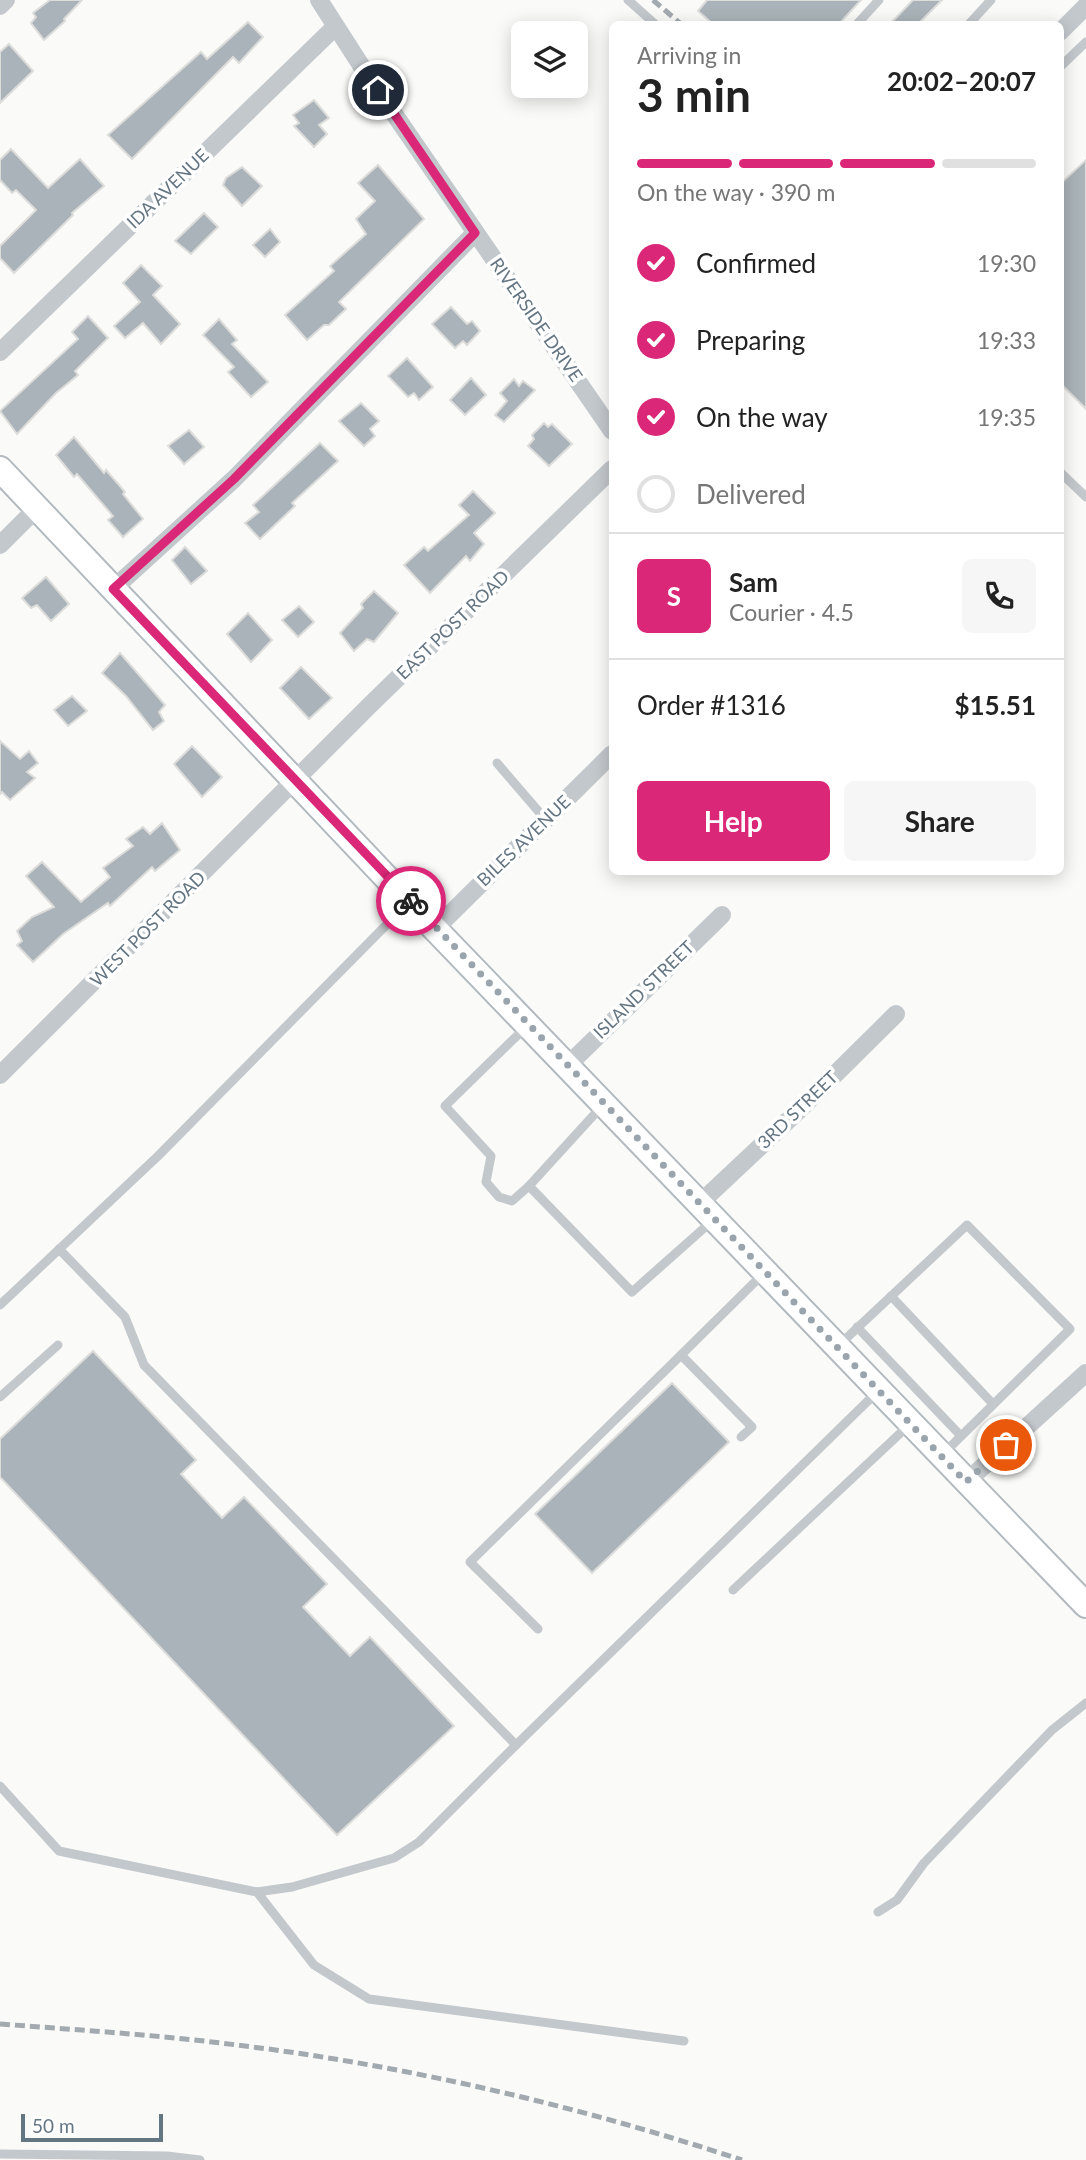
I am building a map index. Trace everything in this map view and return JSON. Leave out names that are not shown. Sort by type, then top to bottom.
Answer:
[{"type":"main road","points":[[0,469],[435,929],[1086,1605]]},
{"type":"street","points":[[0,6],[6,0]]},
{"type":"street","name":"RIVERSIDE DRIVE","points":[[319,0],[609,427]]},
{"type":"street","points":[[1064,28],[1086,6]]},
{"type":"street","name":"IDA AVENUE","points":[[0,352],[335,27]]},
{"type":"street","points":[[113,589],[234,479],[475,233]]},
{"type":"street","name":"EAST POST ROAD","points":[[294,781],[609,472]]},
{"type":"street","points":[[0,545],[37,509]]},
{"type":"street","name":"BILES AVENUE","points":[[435,929],[609,757]]},
{"type":"street","name":"WEST POST ROAD","points":[[0,1075],[294,781]]},
{"type":"street","name":"ISLAND STREET","points":[[567,1066],[722,915]]},
{"type":"street","name":"3RD STREET","points":[[707,1212],[797,1112],[896,1014]]},
{"type":"street","points":[[966,1482],[1086,1373]]},
{"type":"lane","points":[[628,0],[652,21]]},
{"type":"lane","points":[[860,21],[879,0]]},
{"type":"lane","points":[[972,21],[991,0]]},
{"type":"lane","points":[[1064,63],[1086,42]]},
{"type":"lane","points":[[1064,476],[1086,497]]},
{"type":"lane","points":[[497,763],[546,820]]},
{"type":"lane","points":[[0,1305],[158,1156],[411,901]]},
{"type":"lane","points":[[528,1025],[446,1106],[491,1156],[486,1182],[499,1197],[512,1201],[529,1186],[604,1104]]},
{"type":"lane","points":[[529,1186],[632,1292],[707,1212]]},
{"type":"lane","points":[[836,1347],[967,1224],[1070,1329],[941,1456]]},
{"type":"lane","points":[[59,1249],[125,1317],[144,1366],[516,1745]]},
{"type":"lane","points":[[538,1629],[470,1562],[765,1272]]},
{"type":"lane","points":[[891,1296],[993,1404]]},
{"type":"lane","points":[[858,1327],[961,1436]]},
{"type":"lane","points":[[0,1397],[58,1345]]},
{"type":"lane","points":[[681,1355],[752,1427],[741,1437]]},
{"type":"lane","points":[[0,1786],[59,1851],[257,1892],[292,1888],[394,1858],[419,1842],[878,1391]]},
{"type":"lane","points":[[733,1590],[911,1424]]},
{"type":"lane","points":[[878,1912],[897,1900],[925,1863],[1052,1730],[1086,1703]]},
{"type":"lane","points":[[257,1892],[314,1965],[369,1999],[684,2041]]},
{"type":"lane","points":[[0,2154],[167,2156],[200,2160]]},
{"type":"building","points":[[50,0],[82,0],[65,21],[44,40],[31,23],[36,17],[33,13]]},
{"type":"building","points":[[707,0],[861,0],[842,21],[710,21],[698,11]]},
{"type":"building","points":[[913,0],[942,0],[921,21],[893,21]]},
{"type":"building","points":[[248,22],[263,37],[239,63],[233,57],[132,159],[108,135],[201,52],[207,59]]},
{"type":"building","points":[[9,44],[33,71],[0,103],[0,52]]},
{"type":"building","points":[[314,100],[329,118],[319,125],[327,134],[314,147],[294,126],[299,123],[293,115]]},
{"type":"building","points":[[11,149],[48,188],[80,159],[104,186],[72,213],[73,215],[14,273],[0,258],[0,246],[36,210],[16,190],[12,193],[0,180],[0,160]]},
{"type":"building","points":[[1086,160],[1086,409],[1064,387],[1064,180]]},
{"type":"building","points":[[378,165],[424,219],[339,302],[346,309],[307,340],[285,315],[334,271],[330,266],[366,234],[356,219],[375,201],[358,183]]},
{"type":"building","points":[[242,167],[262,186],[242,206],[223,185],[226,178]]},
{"type":"building","points":[[204,213],[218,227],[191,254],[175,241]]},
{"type":"building","points":[[270,229],[280,242],[265,257],[253,245]]},
{"type":"building","points":[[141,265],[162,286],[153,295],[180,324],[161,344],[143,323],[125,338],[114,326],[140,302],[123,283]]},
{"type":"building","points":[[451,307],[467,324],[472,321],[480,331],[467,345],[463,341],[455,348],[432,324]]},
{"type":"building","points":[[88,316],[108,338],[75,371],[78,375],[56,393],[17,434],[0,411],[78,339],[72,332]]},
{"type":"building","points":[[219,319],[237,340],[232,344],[268,382],[251,397],[228,372],[234,367],[203,335]]},
{"type":"building","points":[[407,358],[433,387],[419,400],[414,393],[408,397],[388,376]]},
{"type":"building","points":[[471,378],[486,395],[465,415],[450,400]]},
{"type":"building","points":[[514,379],[519,386],[523,381],[535,390],[504,422],[495,415],[507,401],[500,393]]},
{"type":"building","points":[[361,403],[379,421],[370,429],[375,436],[364,446],[339,421]]},
{"type":"building","points":[[544,423],[548,427],[552,424],[572,444],[549,466],[528,446],[534,439],[532,435]]},
{"type":"building","points":[[189,430],[204,447],[184,464],[168,446]]},
{"type":"building","points":[[74,437],[104,473],[106,470],[125,492],[123,494],[143,519],[123,537],[108,520],[113,516],[77,474],[74,477],[56,455]]},
{"type":"building","points":[[320,443],[338,461],[292,503],[295,506],[260,539],[245,523],[259,512],[253,505]]},
{"type":"building","points":[[473,491],[495,513],[474,533],[484,544],[470,561],[466,556],[430,593],[404,565],[424,547],[428,551],[469,515],[459,505]]},
{"type":"building","points":[[185,547],[207,571],[191,584],[172,560]]},
{"type":"building","points":[[46,577],[69,604],[51,621],[37,605],[31,608],[22,598]]},
{"type":"building","points":[[374,591],[398,613],[374,642],[367,639],[354,651],[340,633],[363,608],[361,604]]},
{"type":"building","points":[[299,606],[314,622],[298,637],[282,620]]},
{"type":"building","points":[[248,613],[272,640],[251,662],[227,634]]},
{"type":"building","points":[[120,653],[165,705],[159,712],[164,721],[153,730],[126,696],[102,673]]},
{"type":"building","points":[[301,667],[332,698],[309,719],[280,688]]},
{"type":"building","points":[[72,696],[87,711],[68,726],[54,710]]},
{"type":"building","points":[[0,741],[20,759],[29,751],[38,763],[27,772],[35,778],[10,800],[2,792],[0,794]]},
{"type":"building","points":[[192,746],[222,777],[202,797],[174,764]]},
{"type":"building","points":[[162,823],[180,850],[155,871],[152,867],[110,906],[108,903],[63,934],[33,962],[17,945],[22,941],[17,931],[32,917],[54,907],[26,876],[42,862],[81,902],[110,877],[103,868],[133,846],[126,839],[143,827],[150,834]]},
{"type":"building","points":[[93,1351],[196,1460],[181,1474],[222,1518],[244,1497],[327,1584],[303,1607],[350,1656],[370,1637],[454,1726],[337,1835],[0,1477],[0,1439]]},
{"type":"building","points":[[672,1383],[729,1442],[592,1573],[535,1514]]},
{"type":"railway","points":[[653,0],[678,21]]},
{"type":"railway","points":[[0,2024],[208,2041],[365,2064],[555,2105],[742,2160]]},
{"type":"way so far","points":[[411,901],[966,1482],[1006,1445]]},
{"type":"route","points":[[378,90],[475,233],[234,479],[113,589],[411,901]]}]
